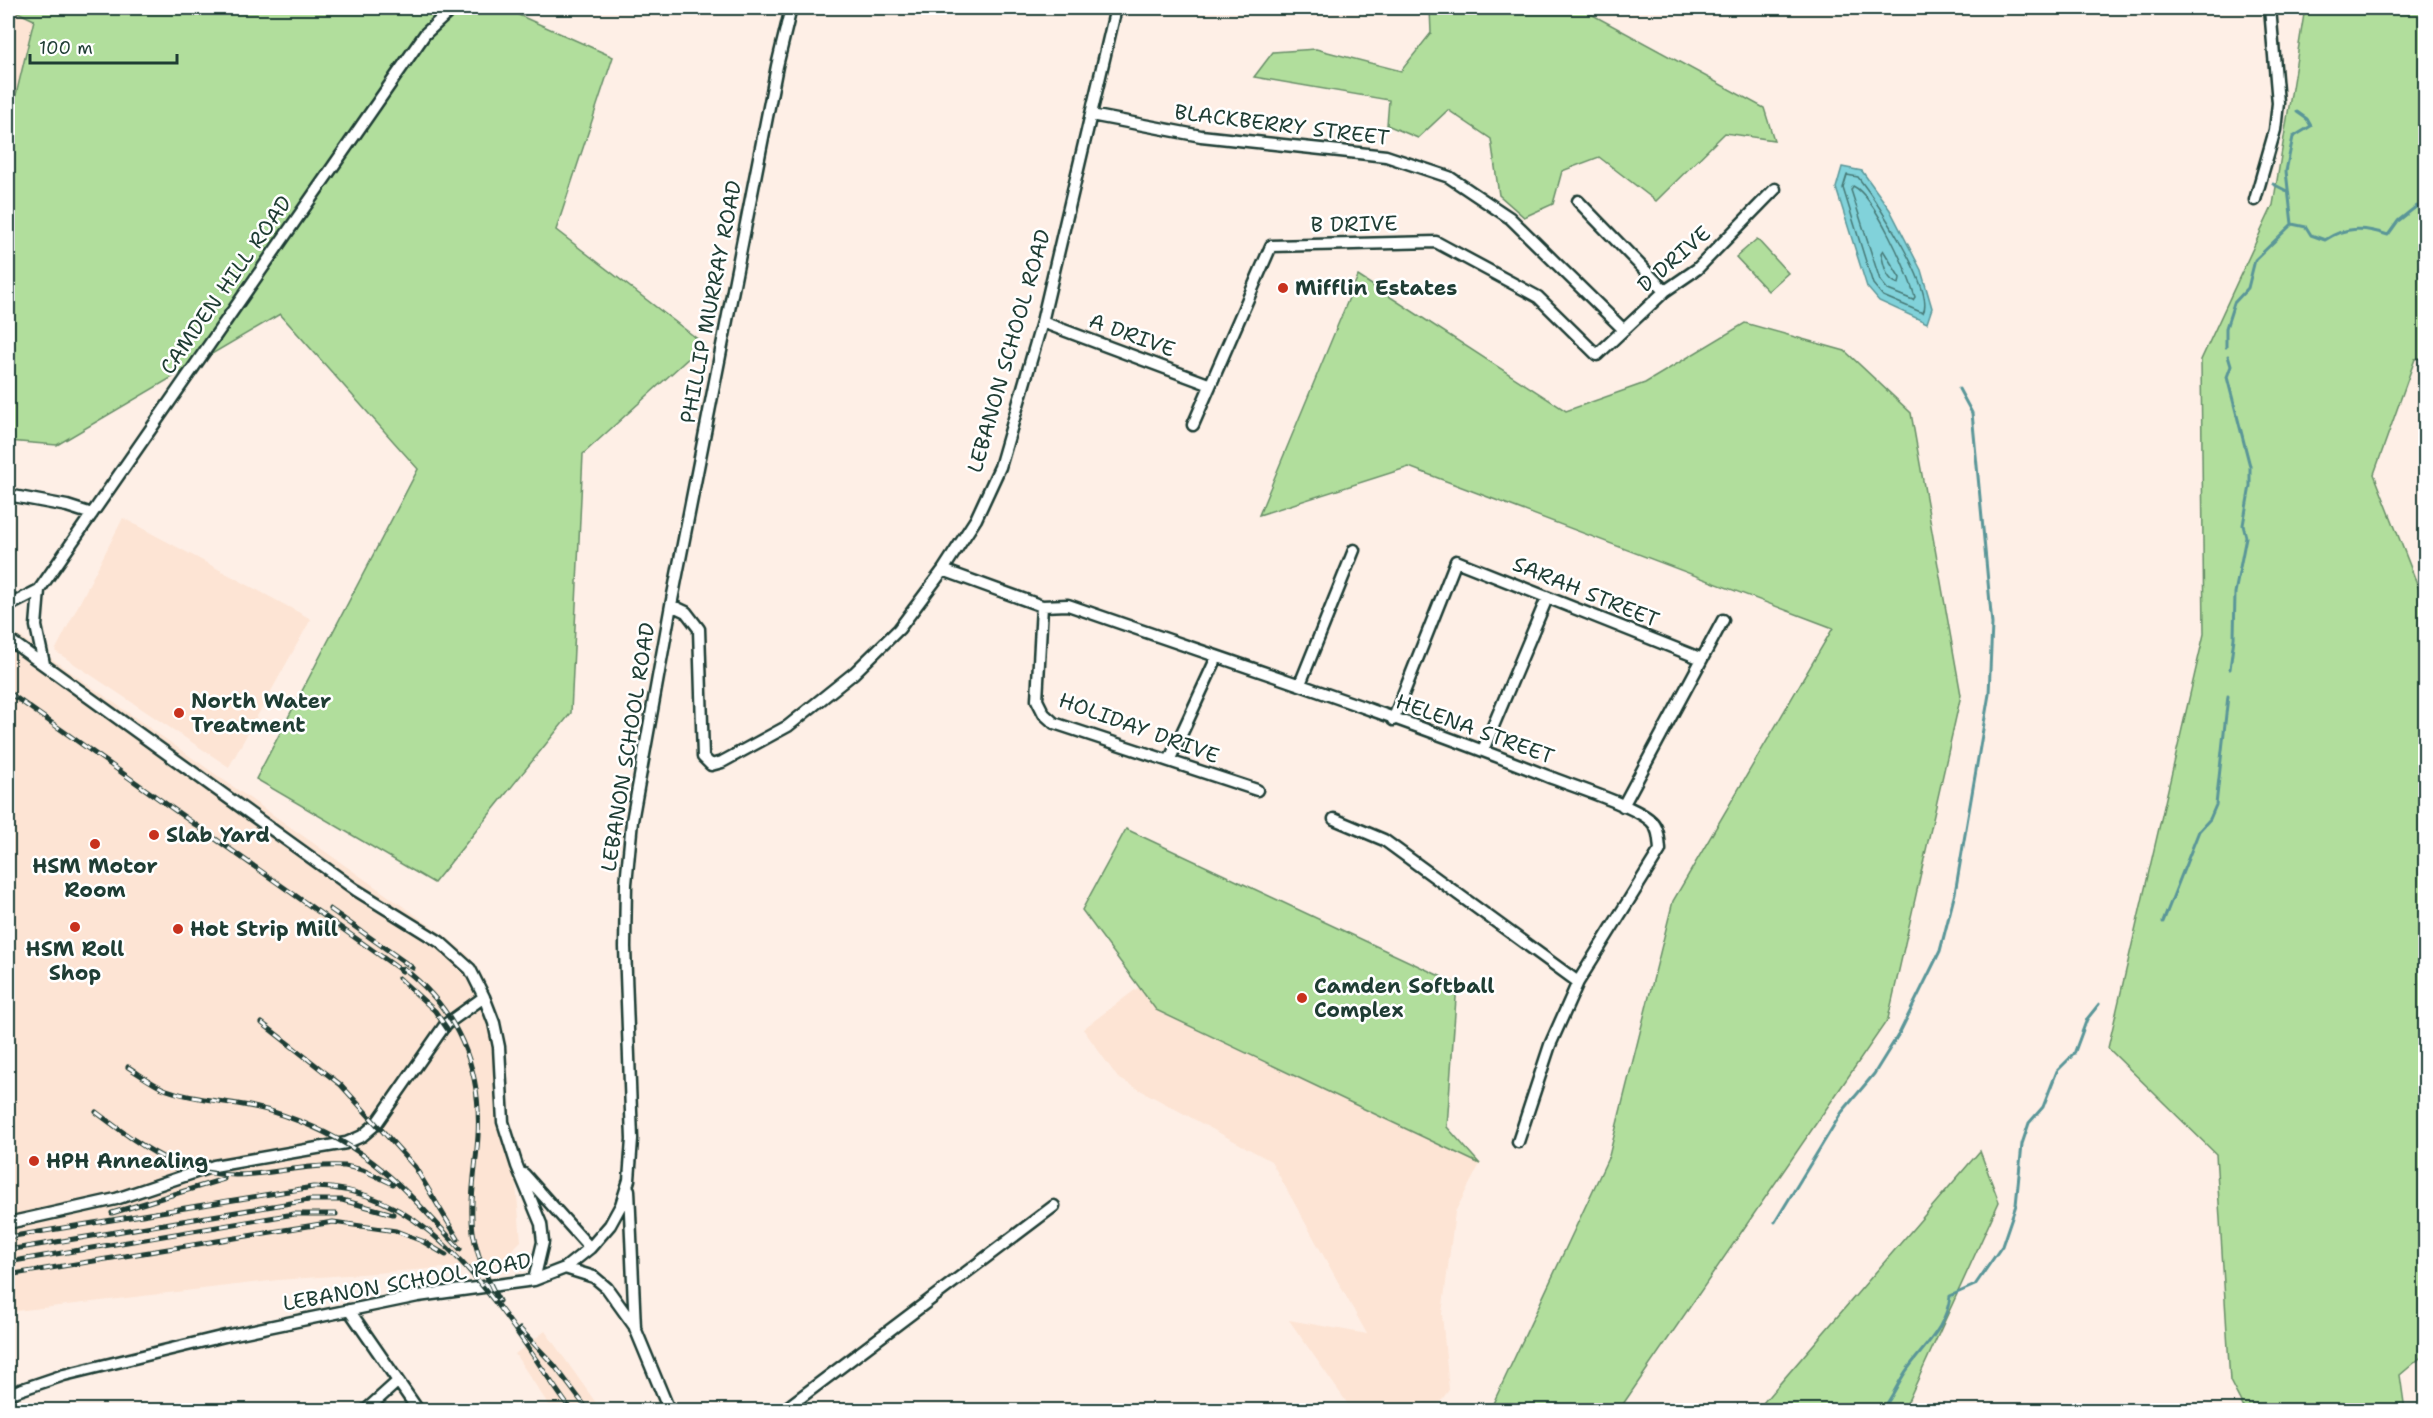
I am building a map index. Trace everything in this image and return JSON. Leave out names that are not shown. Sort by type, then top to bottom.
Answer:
[{"type":"street","points":[[425,34],[443,8]]},
{"type":"street","name":"CAMDEN HILL ROAD","points":[[39,590],[425,34],[453,8]]},
{"type":"street","name":"PHILLIP MURRAY ROAD","points":[[671,605],[777,66],[791,8]]},
{"type":"street","name":"LEBANON SCHOOL ROAD","points":[[8,1394],[64,1375],[190,1344],[418,1296],[534,1280],[565,1268],[590,1248],[610,1225],[621,1205],[629,1180],[632,1139],[625,947],[626,884],[636,798],[671,605],[686,612],[699,628],[703,757],[711,765],[722,762],[788,726],[854,673],[899,629],[943,570],[976,519],[1000,467],[1042,322],[1116,8]]},
{"type":"street","points":[[2255,200],[2275,130],[2278,103],[2270,8]]},
{"type":"street","name":"BLACKBERRY STREET","points":[[1091,115],[1202,136],[1386,156],[1449,177],[1510,218],[1624,330]]},
{"type":"street","name":"D DRIVE","points":[[1597,355],[1665,291],[1698,269],[1775,189]]},
{"type":"street","points":[[1578,201],[1665,291]]},
{"type":"street","name":"B DRIVE","points":[[1193,425],[1208,384],[1271,246],[1436,242],[1538,297],[1597,355]]},
{"type":"street","name":"A DRIVE","points":[[1042,322],[1208,384]]},
{"type":"street","points":[[8,495],[67,506],[92,514]]},
{"type":"street","points":[[1300,684],[1354,550]]},
{"type":"street","name":"SARAH STREET","points":[[1393,720],[1456,561],[1702,659]]},
{"type":"street","name":"HELENA STREET","points":[[943,570],[1042,606],[1068,605],[1300,684],[1393,720],[1483,750],[1623,806],[1651,821],[1659,836],[1660,850],[1578,982],[1550,1045],[1518,1142]]},
{"type":"street","points":[[8,606],[39,590]]},
{"type":"street","points":[[39,590],[36,626],[44,664]]},
{"type":"street","points":[[1483,750],[1546,598]]},
{"type":"street","name":"HOLIDAY DRIVE","points":[[1042,606],[1037,700],[1044,714],[1054,723],[1257,790]]},
{"type":"street","points":[[1623,806],[1723,620]]},
{"type":"street","points":[[8,639],[356,890],[440,942],[470,969],[494,1023],[499,1047],[503,1122],[517,1166],[541,1224],[543,1242],[541,1261],[534,1280]]},
{"type":"street","points":[[1169,762],[1216,657]]},
{"type":"street","points":[[1334,819],[1384,840],[1578,982]]},
{"type":"street","points":[[8,1223],[116,1199],[214,1166],[346,1143],[362,1136],[376,1124],[445,1025],[484,997]]},
{"type":"street","points":[[517,1166],[590,1248]]},
{"type":"street","points":[[629,1180],[635,1328]]},
{"type":"street","points":[[784,1410],[1054,1206]]},
{"type":"street","points":[[565,1268],[594,1277],[607,1288],[635,1328],[669,1410]]},
{"type":"street","points":[[349,1310],[397,1383],[418,1410]]},
{"type":"street","points":[[366,1410],[397,1383]]},
{"type":"shaded area","points":[[8,8],[34,20],[8,128]]},
{"type":"shaded area","name":"North Water Treatment","points":[[123,518],[311,619],[229,767],[55,651]]},
{"type":"shaded area","points":[[8,628],[445,936],[468,955],[484,979],[503,1037],[521,1241],[498,1264],[278,1280],[8,1312]]},
{"type":"shaded area","points":[[1139,987],[1156,1010],[1480,1164],[1455,1212],[1442,1314],[1449,1390],[1434,1410],[1352,1410],[1289,1320],[1367,1334],[1271,1161],[1118,1078],[1083,1029]]},
{"type":"shaded area","points":[[545,1331],[601,1410],[552,1410],[515,1354]]},
{"type":"green space","points":[[9,8],[503,8],[613,57],[556,230],[704,344],[583,454],[571,713],[434,883],[256,779],[418,469],[280,314],[57,445],[8,441],[8,128],[34,20]]},
{"type":"green space","points":[[1430,8],[1580,8],[1764,108],[1774,140],[1725,133],[1656,201],[1599,157],[1562,171],[1553,204],[1524,217],[1499,195],[1491,139],[1448,110],[1418,138],[1387,125],[1389,100],[1254,77],[1273,52],[1316,49],[1401,71],[1431,33]]},
{"type":"green space","points":[[2305,8],[2425,8],[2425,357],[2415,359],[2374,474],[2425,604],[2426,1353],[2400,1375],[2405,1410],[2245,1410],[2230,1381],[2216,1154],[2108,1048],[2204,634],[2201,360],[2273,205]]},
{"type":"green space","points":[[1757,239],[1788,273],[1768,291],[1736,257]]},
{"type":"green space","points":[[1358,276],[1566,411],[1645,383],[1745,323],[1845,351],[1911,413],[1961,695],[1888,1019],[1619,1410],[1490,1410],[1609,1156],[1673,901],[1833,628],[1409,467],[1259,515]]},
{"type":"green space","name":"Camden Softball Complex","points":[[1126,829],[1457,984],[1447,1127],[1480,1164],[1156,1010],[1082,910]]},
{"type":"green space","points":[[1980,1151],[1999,1202],[1904,1410],[1757,1410]]},
{"type":"water","points":[[1842,167],[1862,171],[1890,210],[1921,270],[1932,308],[1927,323],[1879,301],[1867,287],[1836,188]]},
{"type":"waterway","points":[[2292,224],[2286,171],[2293,137],[2311,126],[2307,119],[2297,112]]},
{"type":"waterway","points":[[2273,184],[2287,191]]},
{"type":"waterway","points":[[2292,224],[2306,227],[2311,235],[2325,240],[2340,232],[2356,229],[2388,235],[2398,221],[2417,206],[2426,210]]},
{"type":"waterway","points":[[2226,347],[2226,328],[2234,303],[2248,288],[2255,260],[2292,224]]},
{"type":"waterway","points":[[2228,356],[2231,366],[2227,377],[2250,466],[2250,486],[2243,525],[2246,537],[2235,593],[2234,638],[2230,669]]},
{"type":"waterway","points":[[1775,1222],[1842,1112],[1874,1074],[1900,1032],[1940,951],[1955,893],[1989,694],[1992,624],[1972,413],[1959,389]]},
{"type":"waterway","points":[[2163,922],[2199,831],[2210,819],[2216,805],[2228,696]]},
{"type":"waterway","points":[[1882,1410],[1905,1372],[1940,1326],[1945,1317],[1950,1296],[1975,1285],[2002,1246],[2016,1205],[2022,1144],[2029,1123],[2043,1107],[2057,1071],[2074,1054],[2087,1019],[2099,1004]]},
{"type":"railway","points":[[8,692],[402,971],[403,968],[438,1002],[452,1021],[462,1042],[476,1087],[478,1136],[472,1196],[473,1232],[483,1268],[499,1301]]},
{"type":"railway","points":[[330,909],[413,968]]},
{"type":"railway","points":[[399,978],[435,1011],[448,1030]]},
{"type":"railway","points":[[262,1023],[341,1085],[415,1167],[458,1239]]},
{"type":"railway","points":[[128,1067],[167,1090],[192,1097],[270,1111],[330,1135],[354,1149],[397,1183],[460,1249]]},
{"type":"railway","points":[[96,1112],[151,1151],[188,1168],[208,1173],[254,1174],[311,1167],[345,1166],[363,1170],[393,1184]]},
{"type":"railway","points":[[112,1213],[224,1179]]},
{"type":"railway","points":[[8,1237],[313,1187],[357,1193],[397,1209],[432,1234],[464,1265],[494,1301],[571,1410]]},
{"type":"railway","points":[[8,1250],[309,1200],[342,1200],[393,1214]]},
{"type":"railway","points":[[8,1262],[294,1214],[336,1214]]},
{"type":"railway","points":[[8,1275],[333,1222],[396,1231],[422,1241],[446,1255]]},
{"type":"railway","points":[[520,1329],[554,1365],[588,1410]]},
{"type":"place","name":"Mifflin Estates","points":[[1283,288]]},
{"type":"place","name":"North Water Treatment","points":[[179,713]]},
{"type":"place","name":"Slab Yard","points":[[154,835]]},
{"type":"place","name":"HSM Motor Room","points":[[95,844]]},
{"type":"place","name":"HSM Roll Shop","points":[[75,927]]},
{"type":"place","name":"Hot Strip Mill","points":[[178,929]]},
{"type":"place","name":"Camden Softball Complex","points":[[1302,998]]},
{"type":"place","name":"HPH Annealing","points":[[34,1161]]}]
